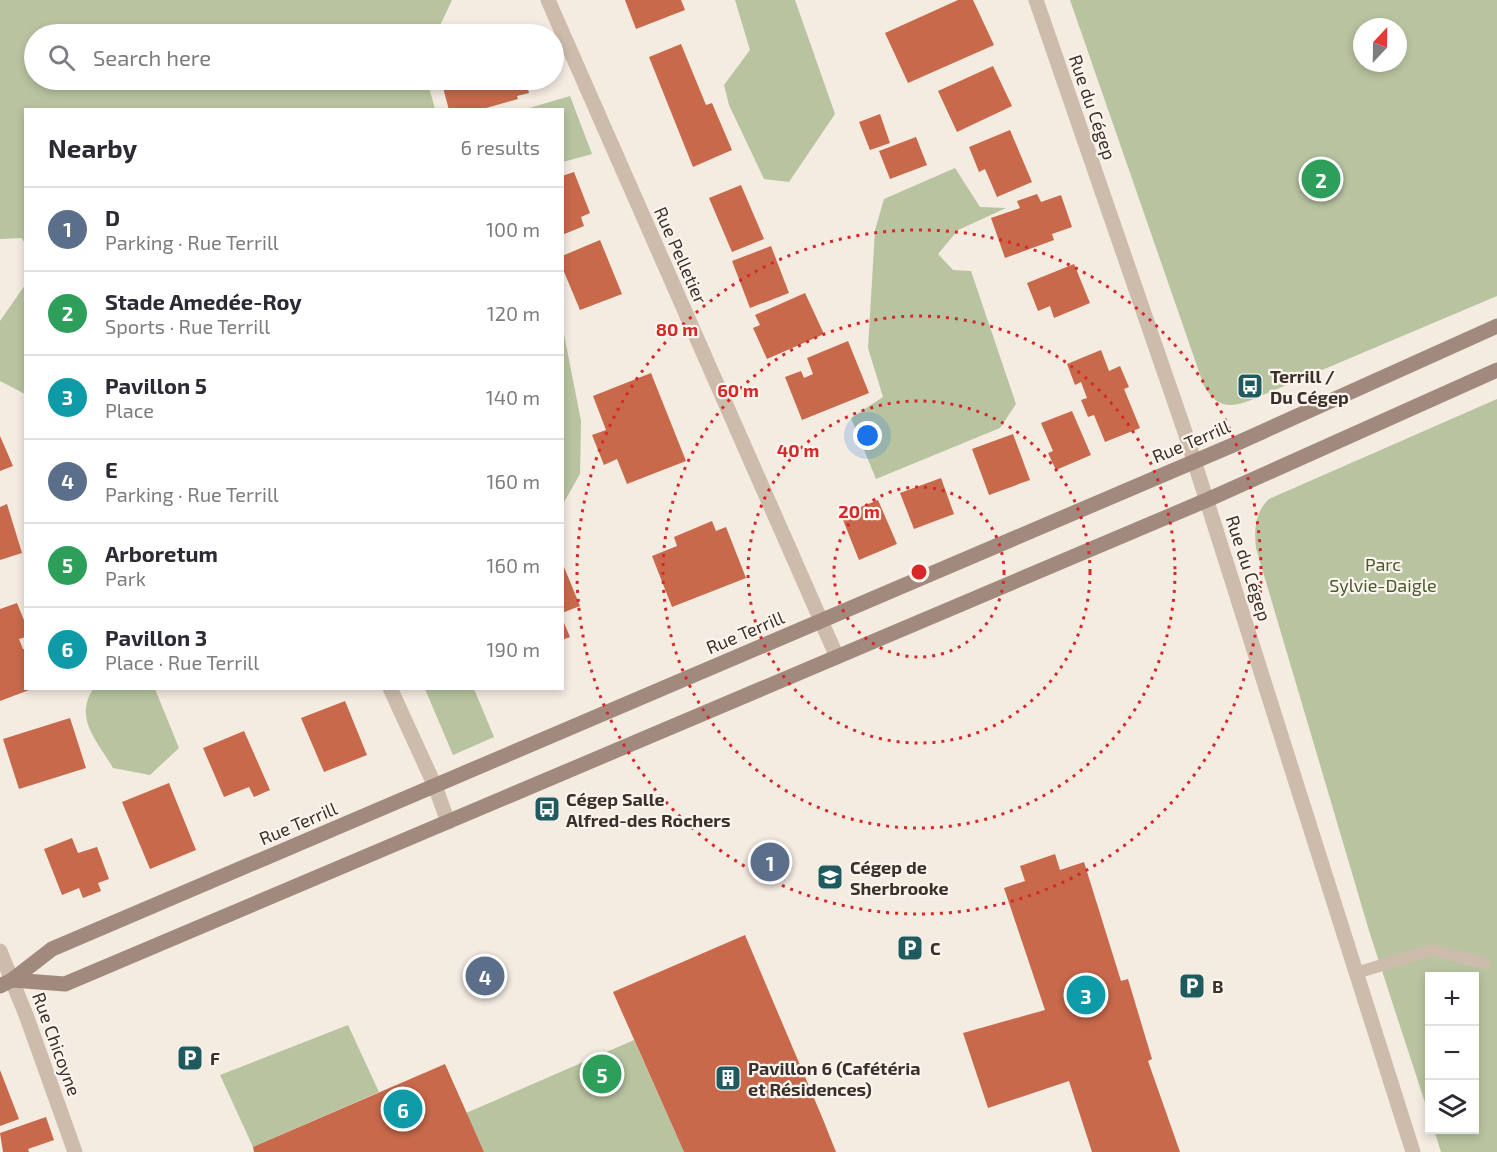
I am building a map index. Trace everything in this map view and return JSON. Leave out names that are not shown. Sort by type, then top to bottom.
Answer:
[{"type":"street","name":"Rue Pelletier","points":[[548,0],[559,24]]},
{"type":"street","name":"Rue du Cégep","points":[[1036,0],[1207,500],[1413,1152]]},
{"type":"street","name":"Rue Pelletier","points":[[564,37],[837,657]]},
{"type":"street","name":"Rue Terrill","points":[[6,983],[52,949],[1194,461],[1497,326]]},
{"type":"street","points":[[6,983],[65,984],[1207,500],[1497,370]]},
{"type":"street","points":[[391,690],[435,786],[448,822]]},
{"type":"street","name":"Rue Chicoyne","points":[[0,951],[6,983],[75,1152]]},
{"type":"lane","points":[[1356,973],[1432,950],[1485,963]]},
{"type":"green space","points":[[0,0],[452,0],[441,24],[24,24],[24,90],[430,90],[435,108],[24,108],[24,242],[22,238],[0,239]]},
{"type":"green space","points":[[735,0],[795,0],[835,114],[789,182],[764,179],[729,105],[724,85],[750,50]]},
{"type":"green space","points":[[1070,0],[1497,0],[1497,296],[1243,403],[1224,404],[1209,393],[1204,386]]},
{"type":"green space","points":[[570,96],[592,154],[564,162],[564,108],[529,108]]},
{"type":"green space","points":[[955,168],[980,207],[1006,208],[958,230],[938,254],[953,270],[971,271],[1016,404],[1000,428],[876,479],[851,418],[883,397],[868,348],[875,230],[884,199]]},
{"type":"green space","points":[[24,286],[24,393],[0,381],[0,321]]},
{"type":"green space","points":[[564,334],[581,421],[580,474],[564,502]]},
{"type":"green space","name":"Parc Sylvie-Daigle","points":[[1497,399],[1497,1152],[1441,1152],[1435,1134],[1479,1134],[1479,972],[1425,972],[1425,1103],[1370,934],[1256,548],[1258,515],[1269,499]]},
{"type":"green space","points":[[93,690],[155,690],[179,748],[150,775],[113,768],[90,729],[86,710]]},
{"type":"green space","points":[[425,690],[474,690],[494,737],[453,755]]},
{"type":"green space","points":[[348,1025],[379,1092],[253,1147],[220,1075]]},
{"type":"green space","points":[[634,1040],[684,1152],[484,1152],[466,1113]]},
{"type":"building","points":[[625,0],[681,0],[685,10],[636,29]]},
{"type":"building","points":[[958,0],[973,0],[994,45],[908,83],[885,33]]},
{"type":"building","points":[[681,44],[706,105],[712,103],[732,150],[693,167],[649,57]]},
{"type":"building","points":[[993,66],[1012,106],[957,132],[938,91]]},
{"type":"building","points":[[444,90],[528,90],[529,93],[517,96],[518,99],[486,108],[448,108]]},
{"type":"building","points":[[880,114],[890,143],[870,150],[859,122]]},
{"type":"building","points":[[1010,130],[1032,182],[997,197],[985,169],[979,172],[969,147]]},
{"type":"building","points":[[916,137],[927,165],[890,179],[879,151]]},
{"type":"building","points":[[574,172],[590,213],[581,217],[584,226],[564,234],[564,175]]},
{"type":"building","points":[[741,185],[764,239],[732,252],[709,198]]},
{"type":"building","points":[[1037,194],[1041,202],[1061,195],[1072,227],[1052,234],[1054,240],[1005,258],[991,218],[1020,208],[1017,201]]},
{"type":"building","points":[[600,240],[622,294],[580,310],[564,272],[564,255]]},
{"type":"building","points":[[771,246],[789,293],[750,308],[732,261]]},
{"type":"building","points":[[1074,264],[1090,303],[1054,318],[1050,306],[1038,311],[1027,283]]},
{"type":"building","points":[[805,293],[824,334],[767,359],[753,328],[760,325],[755,315]]},
{"type":"building","points":[[848,341],[869,393],[802,420],[785,377],[801,371],[804,378],[813,374],[807,358]]},
{"type":"building","points":[[1101,350],[1109,371],[1120,366],[1129,387],[1124,389],[1140,428],[1105,442],[1094,415],[1088,417],[1081,400],[1087,398],[1081,382],[1075,385],[1067,364]]},
{"type":"building","points":[[651,373],[686,461],[627,484],[617,459],[604,465],[592,435],[606,430],[593,396]]},
{"type":"building","points":[[1072,411],[1091,455],[1056,470],[1048,453],[1053,451],[1041,423]]},
{"type":"building","points":[[1013,434],[1030,480],[989,495],[972,449]]},
{"type":"building","points":[[0,436],[13,466],[0,471]]},
{"type":"building","points":[[941,478],[954,514],[914,529],[900,493]]},
{"type":"building","points":[[878,500],[897,544],[859,560],[841,515]]},
{"type":"building","points":[[7,504],[22,553],[0,560],[0,507]]},
{"type":"building","points":[[712,521],[716,531],[726,527],[746,578],[672,607],[652,556],[677,546],[674,537]]},
{"type":"building","points":[[564,567],[580,606],[564,612]]},
{"type":"building","points":[[17,603],[24,620],[24,638],[19,639],[24,649],[24,690],[29,690],[0,701],[0,609]]},
{"type":"building","points":[[564,623],[570,637],[564,639]]},
{"type":"building","points":[[345,701],[367,755],[324,772],[301,718]]},
{"type":"building","points":[[70,718],[86,768],[19,789],[3,739]]},
{"type":"building","points":[[244,731],[270,790],[254,797],[249,787],[224,797],[203,748]]},
{"type":"building","points":[[169,783],[196,850],[150,869],[122,802]]},
{"type":"building","points":[[72,838],[78,853],[97,847],[109,879],[98,883],[101,891],[83,898],[79,888],[62,895],[44,849]]},
{"type":"building","points":[[1055,854],[1060,870],[1084,862],[1121,981],[1128,979],[1152,1059],[1148,1061],[1180,1152],[1092,1152],[1069,1081],[988,1108],[963,1033],[1045,1010],[1004,888],[1025,881],[1020,866]]},
{"type":"building","name":"Pavillon 6 (Cafétéria et Résidences)","points":[[745,935],[836,1152],[684,1152],[613,992]]},
{"type":"building","points":[[445,1064],[484,1152],[254,1152],[253,1147]]},
{"type":"building","points":[[0,1070],[19,1119],[0,1126]]},
{"type":"building","points":[[46,1117],[54,1140],[28,1149],[29,1152],[3,1152],[0,1133]]},
{"type":"place","name":"Stade Amedée-Roy","points":[[1321,179]]},
{"type":"place","name":"Terrill / Du Cégep","points":[[1250,386]]},
{"type":"place","name":"Cégep Salle Alfred-des Rochers","points":[[547,809]]},
{"type":"place","name":"D","points":[[770,862]]},
{"type":"place","name":"Cégep de Sherbrooke","points":[[830,877]]},
{"type":"place","name":"C","points":[[910,948]]},
{"type":"place","name":"E","points":[[485,976]]},
{"type":"place","name":"B","points":[[1192,986]]},
{"type":"place","name":"Pavillon 5","points":[[1086,995]]},
{"type":"place","name":"F","points":[[190,1058]]},
{"type":"place","name":"Arboretum","points":[[602,1074]]},
{"type":"place","name":"Pavillon 6 (Cafétéria et Résidences)","points":[[728,1078]]},
{"type":"place","name":"Pavillon 3","points":[[403,1109]]}]
